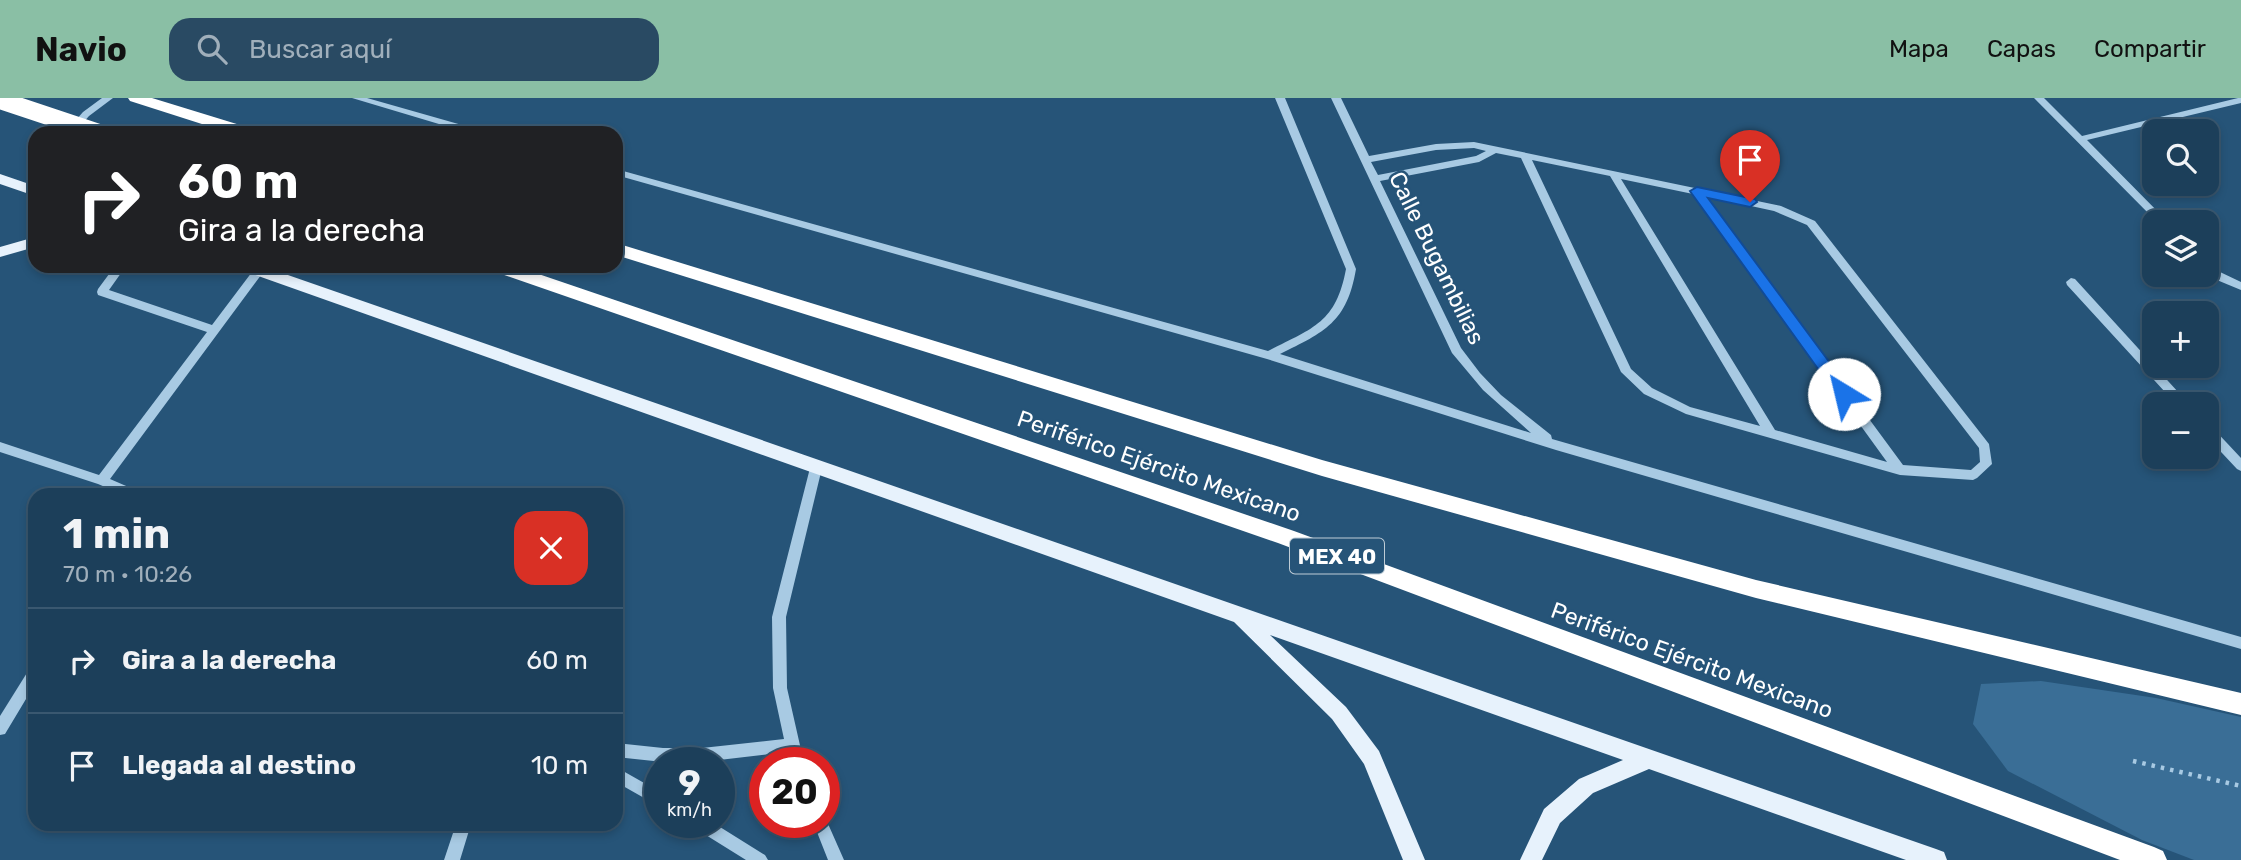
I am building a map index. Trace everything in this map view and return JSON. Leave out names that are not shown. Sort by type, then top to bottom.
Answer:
[{"type":"highway","points":[[136,98],[225,126]]},
{"type":"highway","points":[[0,100],[78,126]]},
{"type":"highway","name":"Periférico Ejército Mexicano","points":[[623,251],[1322,468],[1756,589],[2241,704]]},
{"type":"highway","name":"Periférico Ejército Mexicano","points":[[516,273],[1286,537],[2154,860]]},
{"type":"main road","points":[[0,179],[28,189]]},
{"type":"main road","points":[[0,252],[28,244]]},
{"type":"main road","points":[[267,273],[1237,617],[1936,860]]},
{"type":"main road","points":[[1237,617],[1339,713],[1372,758],[1414,860]]},
{"type":"main road","points":[[1531,860],[1552,816],[1586,786],[1646,760]]},
{"type":"street","points":[[76,126],[86,114],[108,98]]},
{"type":"street","points":[[357,98],[455,126]]},
{"type":"street","points":[[1269,355],[1312,332],[1338,314],[1349,291],[1351,269],[1280,98]]},
{"type":"street","name":"Calle Bugambilias","points":[[1336,98],[1455,350],[1478,381],[1511,411],[1556,444]]},
{"type":"street","points":[[2039,98],[2151,210]]},
{"type":"street","points":[[2080,139],[2241,100]]},
{"type":"street","points":[[1374,179],[1479,159],[1494,150],[1525,156],[1614,175],[1697,191],[1777,208],[1811,223],[1985,447],[1986,464],[1973,475],[1899,470],[1770,432],[1686,411],[1648,391],[1627,372],[1525,156]]},
{"type":"street","points":[[623,174],[1122,316],[1269,355],[1556,444],[2241,643]]},
{"type":"street","points":[[1614,175],[1770,432]]},
{"type":"street","points":[[1697,191],[1899,470]]},
{"type":"street","points":[[116,273],[102,292],[214,331]]},
{"type":"street","points":[[102,481],[214,331],[250,273]]},
{"type":"street","points":[[2219,276],[2238,285]]},
{"type":"street","points":[[2071,282],[2172,392]]},
{"type":"street","points":[[2219,442],[2241,467]]},
{"type":"street","points":[[0,447],[119,488]]},
{"type":"street","points":[[623,751],[702,755],[793,745],[780,688],[779,617],[816,468]]},
{"type":"street","points":[[0,729],[28,683]]},
{"type":"street","points":[[623,778],[644,791]]},
{"type":"street","points":[[452,860],[462,831]]},
{"type":"street","points":[[724,838],[760,860]]},
{"type":"street","points":[[827,838],[836,860]]},
{"type":"lane","points":[[1365,160],[1436,146],[1474,145],[1494,150]]},
{"type":"path","points":[[2133,761],[2241,786]]},
{"type":"shaded area","points":[[2041,681],[2156,698],[2241,717],[2241,860],[2194,860],[2142,840],[2008,771],[1973,724],[1981,684]]},
{"type":"route","points":[[1750,202],[1697,191],[1844,394]]}]
